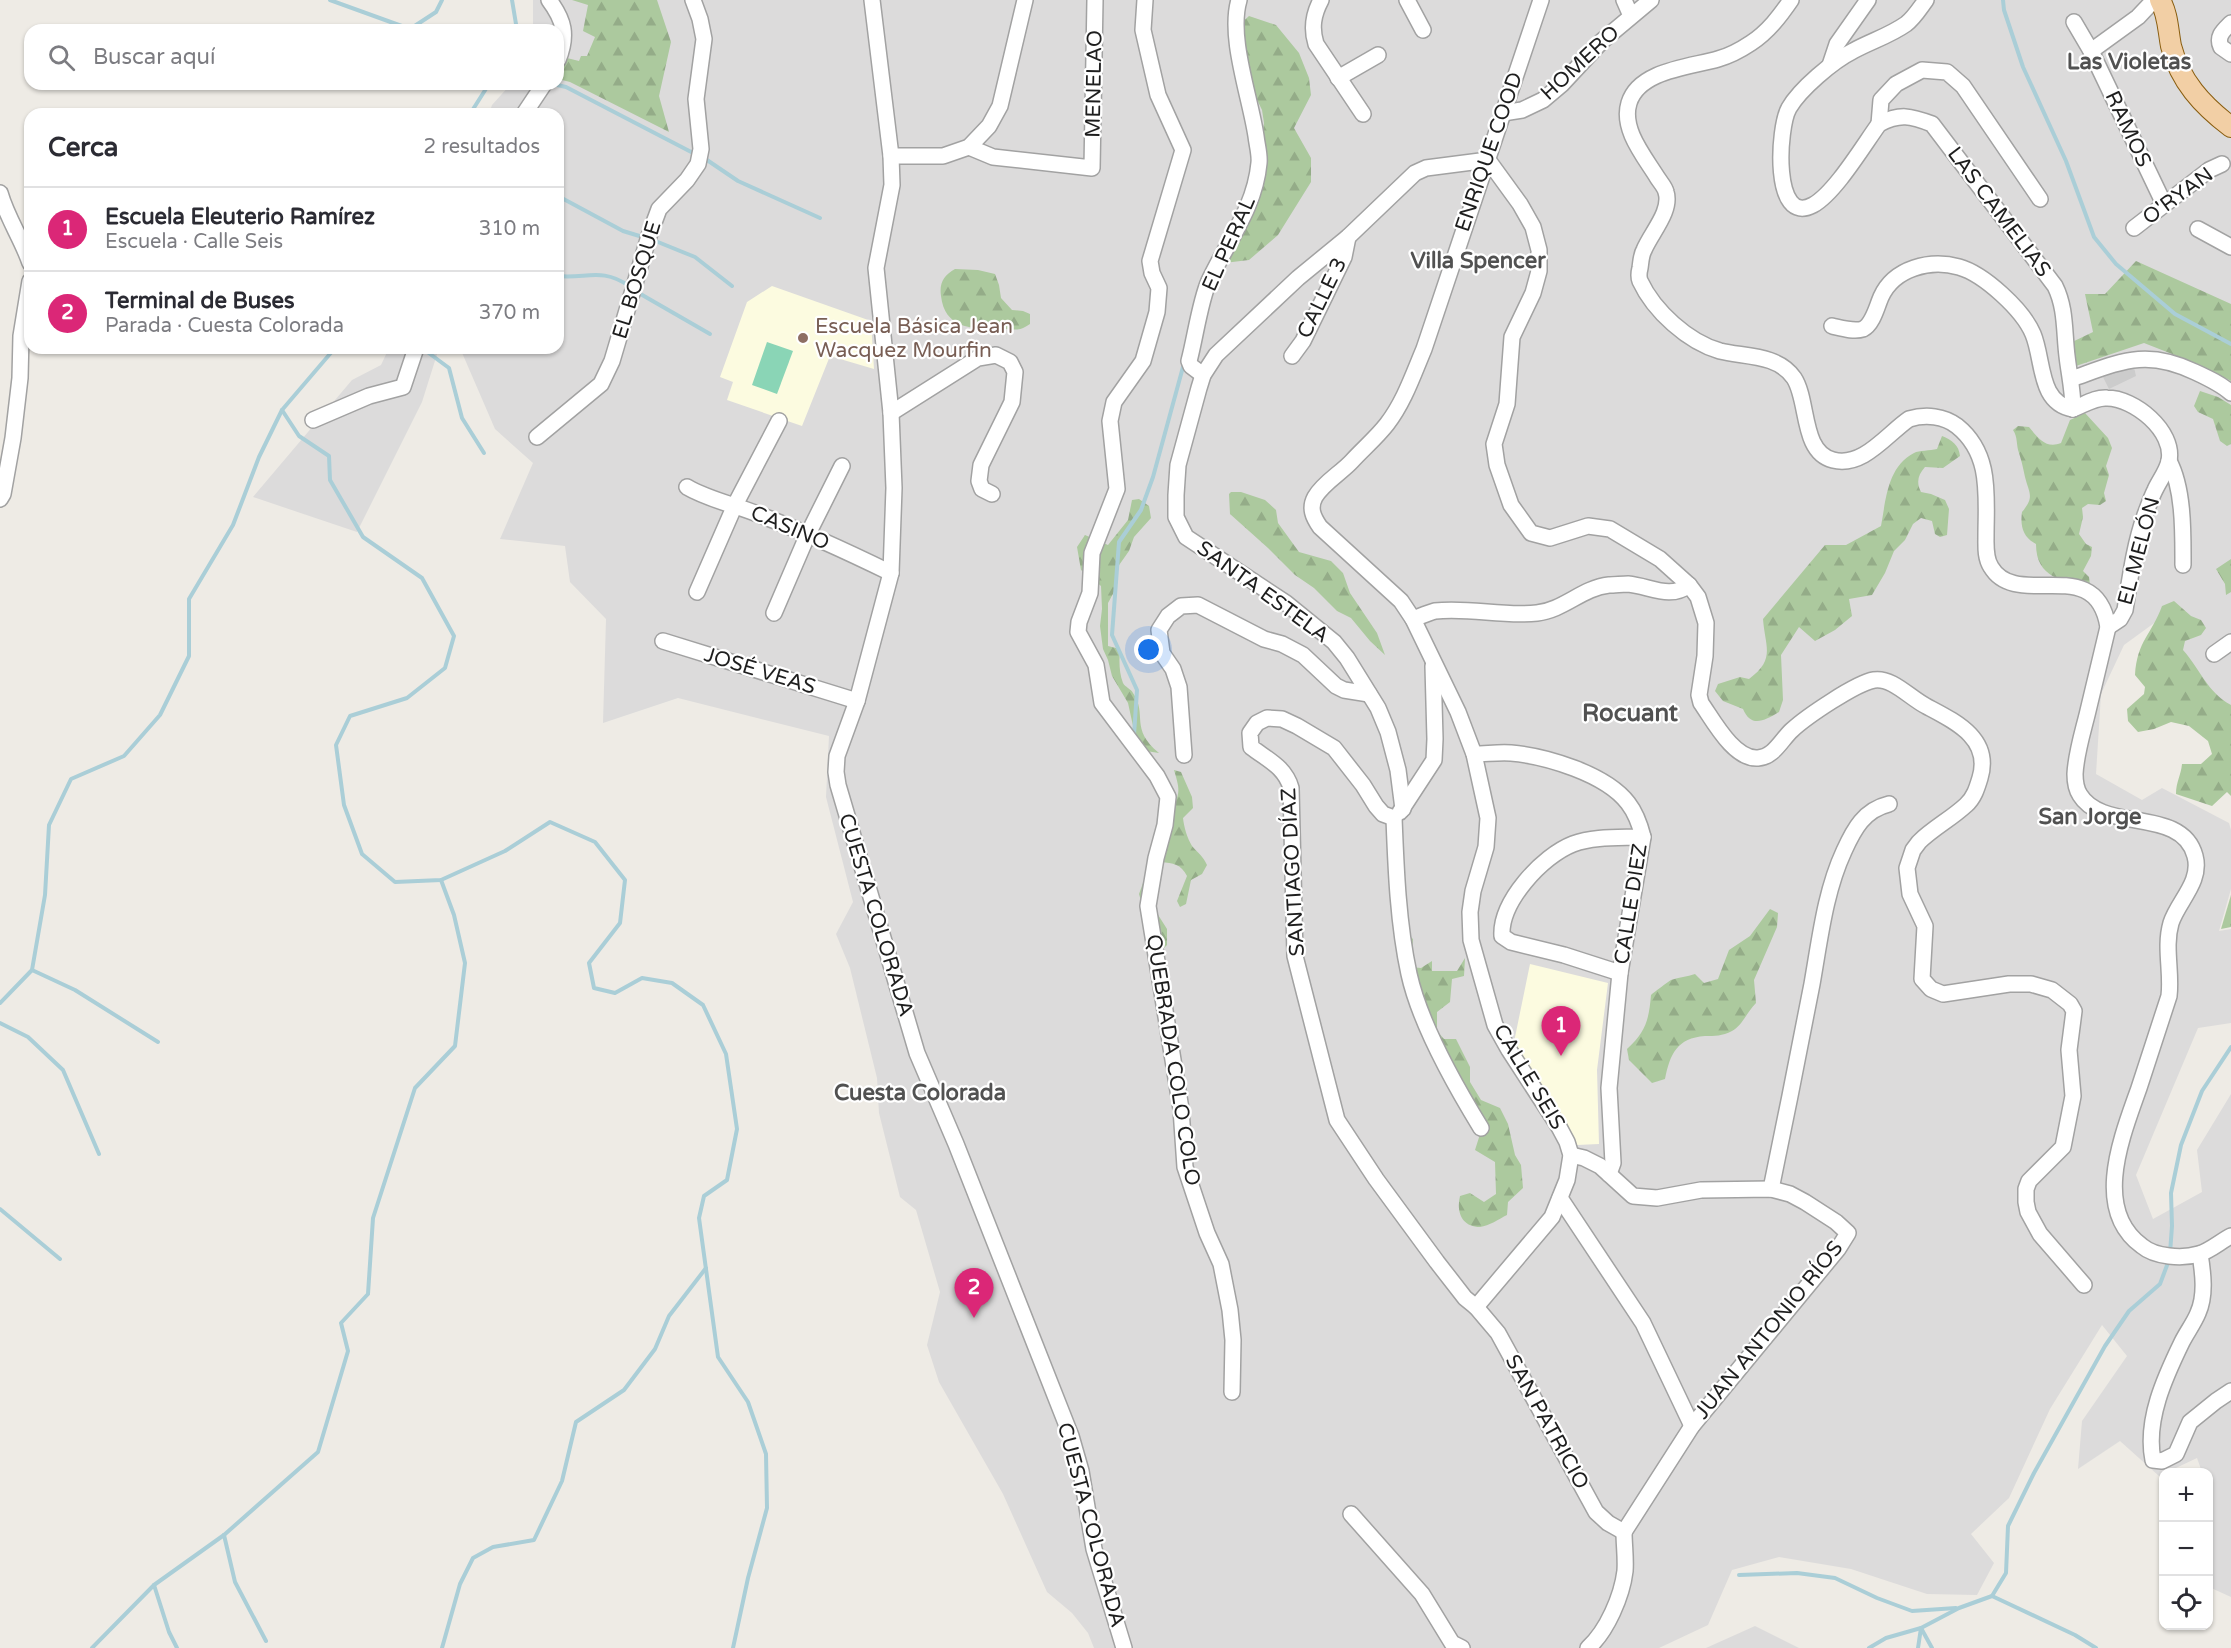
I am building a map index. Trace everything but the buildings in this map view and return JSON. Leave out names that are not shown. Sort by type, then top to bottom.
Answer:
[{"type":"main road","points":[[2160,0],[2179,70],[2194,95],[2231,127]]},
{"type":"street","points":[[549,0],[562,20],[562,24]]},
{"type":"street","name":"EL BOSQUE","points":[[537,437],[601,384],[612,361],[659,209],[687,180],[698,164],[701,149],[696,99],[704,39],[693,0]]},
{"type":"street","name":"CUESTA COLORADA","points":[[872,0],[891,156],[892,185],[876,268],[891,413],[894,488],[891,573],[857,702],[836,765],[838,785],[917,1053],[978,1197],[1071,1436],[1081,1471],[1094,1549],[1124,1648]]},
{"type":"street","points":[[891,156],[943,156],[969,147],[989,126],[1000,106],[1025,0]]},
{"type":"street","name":"MENELAO","points":[[969,147],[993,157],[1092,168],[1095,0]]},
{"type":"street","name":"QUEBRADA COLO COLO","points":[[1145,0],[1143,30],[1158,96],[1182,150],[1150,261],[1152,273],[1159,288],[1158,312],[1143,361],[1114,402],[1110,421],[1117,489],[1092,553],[1090,593],[1079,622],[1078,632],[1096,665],[1102,703],[1157,776],[1168,796],[1165,825],[1154,867],[1148,906],[1181,1109],[1185,1167],[1207,1233],[1221,1264],[1230,1310],[1233,1340],[1232,1392]]},
{"type":"street","name":"EL PERAL","points":[[1203,375],[1191,366],[1189,361],[1208,283],[1245,218],[1260,162],[1236,36],[1239,0]]},
{"type":"street","points":[[1321,0],[1313,16],[1312,33],[1316,45],[1363,114]]},
{"type":"street","points":[[1407,0],[1423,30]]},
{"type":"street","name":"ENRIQUE COOD","points":[[1413,618],[1401,601],[1320,526],[1312,516],[1312,507],[1315,497],[1324,486],[1348,465],[1387,424],[1407,390],[1424,349],[1541,0]]},
{"type":"street","points":[[1624,0],[1631,16]]},
{"type":"street","name":"HOMERO","points":[[1503,113],[1522,110],[1543,100],[1562,84],[1602,41],[1651,0]]},
{"type":"street","points":[[1791,0],[1779,19],[1752,42],[1720,59],[1683,66],[1657,76],[1641,86],[1632,96],[1628,106],[1628,126],[1667,193],[1666,210],[1642,253],[1639,279],[1650,297],[1691,338],[1718,350],[1758,357],[1785,368],[1794,377],[1814,446],[1822,456],[1842,461],[1861,457],[1909,419],[1935,417],[1950,421],[1965,433],[1978,450],[1984,468],[1987,486],[1986,553],[1990,566],[2007,582],[2019,585],[2071,586],[2088,593],[2101,604],[2106,614],[2108,627],[2077,757],[2076,786],[2086,803],[2100,811],[2113,816],[2160,825],[2178,833],[2190,844],[2196,857],[2193,882],[2171,924],[2167,958],[2169,996],[2117,1155],[2114,1183],[2118,1210],[2127,1231],[2136,1242],[2154,1253],[2180,1256],[2200,1254],[2231,1236]]},
{"type":"street","points":[[1830,65],[1837,44],[1868,0]]},
{"type":"street","points":[[1926,0],[1908,22],[1830,65],[1790,105],[1784,117],[1781,140],[1781,170],[1787,198],[1792,205],[1800,209],[1812,206],[1827,196],[1879,124],[1881,100],[1896,84],[1922,70],[1947,72],[1963,86],[2040,199]]},
{"type":"street","points":[[2091,51],[2138,17],[2154,0]]},
{"type":"street","name":"RAMOS","points":[[2074,22],[2091,51],[2163,204]]},
{"type":"street","points":[[2231,23],[2221,33],[2219,39],[2221,46],[2231,54]]},
{"type":"street","points":[[1338,78],[1378,55]]},
{"type":"street","points":[[528,108],[540,90]]},
{"type":"street","name":"LAS CAMELIAS","points":[[1879,124],[1903,116],[1914,117],[1932,124],[2055,286],[2061,298],[2064,315],[2073,409]]},
{"type":"street","points":[[1488,160],[1520,204],[1533,227],[1539,250],[1539,272],[1533,293],[1512,337],[1508,404],[1494,444],[1497,465],[1511,506],[1531,533],[1550,538],[1588,526],[1610,529],[1660,559],[1689,585],[1698,597],[1706,623],[1705,656],[1699,694],[1701,703],[1731,745],[1741,754],[1759,758],[1768,755],[1777,749],[1801,723],[1851,690],[1874,680],[1889,682],[1916,701],[1956,722],[1974,737],[1983,759],[1983,769],[1974,795],[1967,804],[1919,842],[1913,850],[1907,868],[1910,894],[1925,926],[1922,979],[1931,989],[1943,994],[2009,984],[2031,984],[2052,990],[2070,1004],[2074,1011],[2069,1050],[2073,1096],[2063,1147],[2029,1181],[2025,1202],[2040,1234],[2084,1285]]},
{"type":"street","name":"SANTA ESTELA","points":[[1481,1128],[1431,1035],[1409,976],[1398,899],[1398,770],[1388,732],[1378,708],[1334,642],[1286,603],[1186,537],[1176,517],[1178,465],[1203,375],[1216,355],[1298,278],[1348,237],[1415,173],[1426,168],[1488,160]]},
{"type":"street","name":"O'RYAN","points":[[2134,228],[2209,170],[2222,164]]},
{"type":"street","points":[[0,193],[5,210],[24,247]]},
{"type":"street","points":[[2198,229],[2231,247]]},
{"type":"street","name":"CALLE 3","points":[[1292,356],[1303,341],[1344,257],[1348,237]]},
{"type":"street","points":[[1832,326],[1855,330],[1864,328],[1870,323],[1886,286],[1893,278],[1908,270],[1925,265],[1960,267],[1974,273],[2025,317],[2034,335],[2042,370],[2054,401],[2062,407],[2073,409],[2094,399],[2105,398],[2130,403],[2140,409],[2162,431],[2169,460],[2177,479],[2182,523],[2183,565]]},
{"type":"street","points":[[0,499],[3,494],[13,438],[24,318]]},
{"type":"street","points":[[313,420],[369,396],[403,387],[414,354]]},
{"type":"street","points":[[891,413],[978,357],[996,355],[1010,362],[1015,372],[1012,402],[981,465],[982,489],[992,494]]},
{"type":"street","points":[[2071,380],[2129,360],[2163,359],[2211,380],[2231,393]]},
{"type":"street","points":[[697,592],[735,505],[779,421]]},
{"type":"street","name":"EL MELÓN","points":[[2108,627],[2120,618],[2125,610],[2144,518],[2169,460]]},
{"type":"street","points":[[774,613],[808,534],[842,466]]},
{"type":"street","name":"CASINO","points":[[687,487],[702,496],[735,505],[808,534],[891,573]]},
{"type":"street","points":[[1413,618],[1434,612],[1455,610],[1536,613],[1554,610],[1588,591],[1606,586],[1627,584],[1667,593],[1681,591],[1689,585]]},
{"type":"street","points":[[1184,754],[1179,687],[1173,669],[1162,652],[1159,630],[1168,616],[1181,606],[1198,605],[1264,639],[1282,644],[1304,655],[1336,686],[1344,690],[1369,694]]},
{"type":"street","name":"CALLE SEIS","points":[[1413,618],[1458,712],[1474,754],[1484,795],[1488,833],[1473,891],[1470,912],[1471,940],[1495,1025],[1559,1127],[1571,1155],[1567,1180],[1552,1217],[1476,1307]]},
{"type":"street","name":"JOSÉ VEAS","points":[[663,641],[857,702]]},
{"type":"street","points":[[2214,654],[2231,642]]},
{"type":"street","points":[[1399,814],[1434,760],[1433,658]]},
{"type":"street","name":"SANTIAGO DÍAZ","points":[[1399,814],[1383,814],[1335,748],[1282,719],[1267,718],[1257,723],[1250,733],[1251,747],[1280,767],[1288,776],[1291,788],[1295,956],[1337,1120],[1376,1179],[1437,1262],[1465,1298],[1476,1307]]},
{"type":"street","name":"CALLE DIEZ","points":[[1474,754],[1511,753],[1547,760],[1584,772],[1607,784],[1628,802],[1641,826],[1642,837],[1620,973],[1609,1088],[1613,1163],[1609,1174]]},
{"type":"street","points":[[1771,1190],[1836,870],[1863,818],[1870,810],[1889,804]]},
{"type":"street","points":[[1620,973],[1564,955],[1511,942],[1502,936],[1502,923],[1517,893],[1528,878],[1559,851],[1592,839],[1642,837]]},
{"type":"street","name":"JUAN ANTONIO RÍOS","points":[[1571,1155],[1584,1158],[1600,1166],[1633,1196],[1657,1198],[1701,1190],[1771,1190],[1790,1194],[1805,1202],[1836,1222],[1848,1233],[1838,1249],[1692,1426],[1624,1532]]},
{"type":"street","points":[[1560,1198],[1642,1323],[1692,1426]]},
{"type":"street","points":[[2200,1254],[2204,1279],[2199,1312],[2165,1377],[2153,1423],[2150,1446],[2153,1460],[2162,1461],[2176,1454],[2190,1422],[2231,1391]]},
{"type":"street","name":"SAN PATRICIO","points":[[1476,1307],[1498,1333],[1596,1512],[1608,1523],[1624,1532]]},
{"type":"street","points":[[1351,1514],[1422,1594],[1452,1644],[1462,1648]]},
{"type":"street","points":[[1588,1648],[1598,1639],[1617,1600],[1625,1571],[1624,1532]]},
{"type":"shaded area","points":[[533,0],[579,0],[590,3],[598,35],[657,96],[655,0],[2231,0],[2231,711],[2206,696],[2177,639],[2168,613],[2124,645],[2101,694],[2096,774],[2142,800],[2162,788],[2229,823],[2231,830],[2231,889],[2219,931],[2231,929],[2231,1023],[2198,1028],[2136,1175],[2153,1219],[2202,1192],[2197,1150],[2231,1094],[2231,1597],[2213,1589],[2213,1468],[2201,1468],[2197,1458],[2176,1468],[2159,1468],[2159,1476],[2120,1441],[2078,1469],[2082,1421],[2127,1356],[2102,1325],[2050,1409],[2009,1498],[1971,1534],[1994,1563],[1977,1595],[1927,1594],[1851,1569],[1779,1557],[1732,1570],[1708,1625],[1659,1648],[1094,1648],[1088,1633],[1072,1613],[1047,1592],[1003,1494],[939,1382],[927,1345],[940,1292],[916,1210],[900,1197],[879,1113],[877,1078],[850,968],[836,934],[853,902],[826,797],[829,736],[678,698],[603,723],[606,619],[570,582],[565,546],[500,539],[533,463],[495,429],[463,354],[564,354],[564,108],[491,108],[506,90],[564,90],[564,24],[533,24]]},
{"type":"shaded area","name":"Escuela Básica Jean Wacquez Mourfin","points":[[772,286],[871,321],[874,369],[830,356],[802,426],[727,400],[733,382],[720,377],[747,302]]},
{"type":"shaded area","points":[[386,354],[437,354],[422,402],[357,532],[253,497],[352,380],[381,365]]},
{"type":"shaded area","points":[[2133,363],[2136,376],[2109,389],[2103,377]]},
{"type":"shaded area","points":[[1530,964],[1608,983],[1597,1070],[1599,1144],[1577,1145],[1514,1042]]},
{"type":"shaded area","points":[[1755,1626],[1799,1648],[1706,1648]]},
{"type":"green space","points":[[572,0],[657,0],[671,42],[659,96],[669,132],[564,80],[564,65],[567,58],[579,61],[581,56],[587,56],[595,37],[583,31],[588,5]]},
{"type":"green space","points":[[1249,16],[1276,25],[1299,53],[1309,78],[1311,95],[1294,128],[1311,158],[1311,182],[1278,235],[1249,260],[1224,263],[1261,145],[1264,123],[1262,110],[1249,83],[1238,26]]},
{"type":"green space","points":[[2136,261],[2231,304],[2231,381],[2200,365],[2144,343],[2073,367],[2068,344],[2093,332],[2085,294],[2105,294]]},
{"type":"green space","points":[[955,269],[978,270],[995,274],[1001,298],[1012,310],[1030,314],[1030,324],[1017,330],[973,328],[955,322],[944,307],[941,287],[943,280]]},
{"type":"green space","points":[[767,342],[793,351],[777,394],[752,385]]},
{"type":"green space","points":[[2200,391],[2218,397],[2231,405],[2231,444],[2227,446],[2220,441],[2213,419],[2198,412],[2194,406]]},
{"type":"green space","points":[[2085,413],[2108,438],[2112,448],[2106,466],[2109,475],[2104,493],[2106,501],[2100,505],[2088,504],[2082,508],[2083,517],[2079,534],[2086,544],[2092,547],[2091,556],[2083,571],[2089,577],[2090,585],[2061,580],[2046,571],[2037,555],[2036,544],[2023,531],[2022,512],[2029,502],[2030,495],[2013,430],[2018,426],[2029,427],[2043,441],[2051,445],[2061,443],[2070,420]]},
{"type":"green space","points":[[1942,436],[1954,443],[1960,456],[1943,468],[1925,467],[1918,482],[1921,492],[1945,500],[1949,509],[1947,535],[1940,537],[1935,534],[1932,521],[1921,518],[1913,524],[1905,540],[1894,551],[1872,595],[1849,599],[1852,616],[1835,630],[1815,641],[1799,627],[1781,655],[1783,700],[1779,712],[1763,720],[1754,721],[1746,715],[1743,709],[1723,701],[1715,691],[1718,684],[1740,677],[1749,679],[1766,659],[1767,645],[1763,619],[1825,545],[1846,545],[1881,526],[1889,485],[1898,467],[1914,453],[1937,449]]},
{"type":"green space","points":[[1241,492],[1265,500],[1276,510],[1278,523],[1299,552],[1331,561],[1343,573],[1350,593],[1377,633],[1385,655],[1351,618],[1337,611],[1314,588],[1295,575],[1230,514],[1229,494]]},
{"type":"green space","points":[[1139,499],[1149,506],[1151,518],[1134,537],[1129,551],[1117,568],[1114,592],[1108,603],[1108,646],[1120,649],[1123,683],[1137,701],[1144,736],[1159,753],[1146,751],[1135,735],[1128,703],[1112,676],[1103,649],[1100,626],[1101,586],[1081,570],[1077,547],[1085,535],[1108,545],[1128,520],[1132,500]]},
{"type":"green space","points":[[2231,559],[2231,592],[2226,595],[2225,584],[2216,569]]},
{"type":"green space","points":[[2174,601],[2191,616],[2201,620],[2206,628],[2201,635],[2185,641],[2183,650],[2216,694],[2231,705],[2231,796],[2227,792],[2212,806],[2176,794],[2182,764],[2201,764],[2212,754],[2208,741],[2189,726],[2171,722],[2138,732],[2128,721],[2127,709],[2144,694],[2145,687],[2135,675],[2136,663],[2142,646],[2162,606]]},
{"type":"green space","points":[[1174,770],[1181,772],[1192,797],[1193,808],[1183,818],[1187,836],[1207,865],[1202,874],[1191,880],[1186,904],[1180,907],[1177,901],[1187,876],[1176,865],[1161,862],[1155,910],[1167,929],[1167,945],[1157,955],[1139,894],[1170,809],[1178,795]]},
{"type":"green space","points":[[2231,895],[2231,927],[2221,929]]},
{"type":"green space","points":[[1770,909],[1778,913],[1777,927],[1754,980],[1756,1003],[1739,1026],[1732,1031],[1725,1034],[1695,1037],[1681,1044],[1672,1055],[1665,1079],[1652,1083],[1629,1060],[1627,1049],[1645,1025],[1651,995],[1677,978],[1695,974],[1704,983],[1718,979],[1729,950],[1750,936]]},
{"type":"green space","points":[[1403,930],[1413,939],[1411,967],[1421,968],[1432,961],[1432,971],[1457,971],[1465,958],[1464,976],[1452,979],[1450,1002],[1437,1012],[1437,1031],[1444,1039],[1456,1039],[1470,1067],[1470,1082],[1481,1100],[1500,1108],[1508,1124],[1515,1155],[1521,1165],[1523,1188],[1508,1202],[1507,1215],[1480,1227],[1469,1224],[1462,1218],[1459,1208],[1460,1196],[1470,1193],[1484,1202],[1496,1194],[1495,1162],[1475,1150],[1482,1128],[1425,1036]]},
{"type":"waterway","points":[[330,0],[396,24]]},
{"type":"waterway","points":[[418,24],[436,12],[442,0]]},
{"type":"waterway","points":[[512,0],[516,24]]},
{"type":"waterway","points":[[2003,0],[2004,10],[2023,67],[2066,161],[2094,237],[2116,264],[2175,314],[2231,344]]},
{"type":"waterway","points":[[564,87],[697,155]]},
{"type":"waterway","points":[[474,108],[485,90]]},
{"type":"waterway","points":[[704,158],[738,181],[820,218]]},
{"type":"waterway","points":[[564,199],[623,231],[646,238]]},
{"type":"waterway","points":[[653,240],[695,257],[732,286]]},
{"type":"waterway","points":[[564,277],[602,275],[629,286]]},
{"type":"waterway","points":[[637,292],[710,334]]},
{"type":"waterway","points":[[0,1003],[32,970],[45,895],[49,825],[71,779],[124,756],[160,715],[189,656],[189,599],[233,525],[259,457],[282,410],[330,354]]},
{"type":"waterway","points":[[430,354],[449,368],[462,418],[484,453]]},
{"type":"waterway","name":"QUEBRADA COLO COLO","points":[[1134,735],[1137,690],[1112,635],[1119,542],[1141,510],[1153,477],[1183,367]]},
{"type":"waterway","points":[[282,410],[299,436],[329,456],[330,480],[363,537],[422,578],[454,636],[445,668],[407,698],[350,716],[336,745],[344,805],[362,854],[395,882],[441,880],[505,851],[550,822],[595,842],[625,880],[620,923],[589,963],[594,988],[615,993],[642,978],[672,983],[703,1005],[726,1054],[737,1129],[727,1180],[704,1196],[699,1218],[718,1357],[748,1402],[766,1454],[767,1508],[748,1578],[733,1648]]},
{"type":"waterway","points":[[92,1648],[154,1585],[224,1535],[318,1452],[348,1351],[341,1323],[368,1294],[373,1218],[415,1088],[455,1046],[465,963],[454,915],[441,880]]},
{"type":"waterway","points":[[32,970],[75,990],[158,1042]]},
{"type":"waterway","points":[[0,1023],[28,1037],[63,1070],[99,1154]]},
{"type":"waterway","points":[[2170,1253],[2171,1193],[2181,1145],[2202,1091],[2231,1047]]},
{"type":"waterway","points":[[0,1209],[60,1259]]},
{"type":"waterway","points":[[1918,1648],[1921,1628],[1959,1608],[1992,1596],[2006,1573],[2008,1526],[2034,1473],[2105,1346],[2129,1311],[2160,1284],[2169,1260]]},
{"type":"waterway","points":[[442,1648],[460,1584],[473,1558],[493,1547],[534,1540],[562,1481],[576,1422],[624,1390],[655,1349],[669,1316],[706,1268]]},
{"type":"waterway","points":[[224,1535],[235,1582],[266,1641]]},
{"type":"waterway","points":[[1739,1575],[1797,1573],[1835,1578],[1877,1598],[1912,1611],[1956,1608]]},
{"type":"waterway","points":[[154,1585],[169,1632],[177,1648]]},
{"type":"waterway","points":[[1992,1596],[2075,1635],[2096,1648]]},
{"type":"waterway","points":[[1869,1648],[1886,1638],[1921,1628],[1932,1648]]},
{"type":"place","name":"Escuela Básica Jean Wacquez Mourfin","points":[[803,338]]},
{"type":"place","name":"Escuela Eleuterio Ramírez","points":[[1561,1056]]},
{"type":"place","name":"Terminal de Buses","points":[[974,1318]]},
{"type":"district","name":"Las Violetas","points":[[2129,62]]},
{"type":"district","name":"Villa Spencer","points":[[1478,261]]},
{"type":"district","name":"Rocuant","points":[[1630,713]]},
{"type":"district","name":"San Jorge","points":[[2090,817]]},
{"type":"district","name":"Cuesta Colorada","points":[[920,1093]]}]
